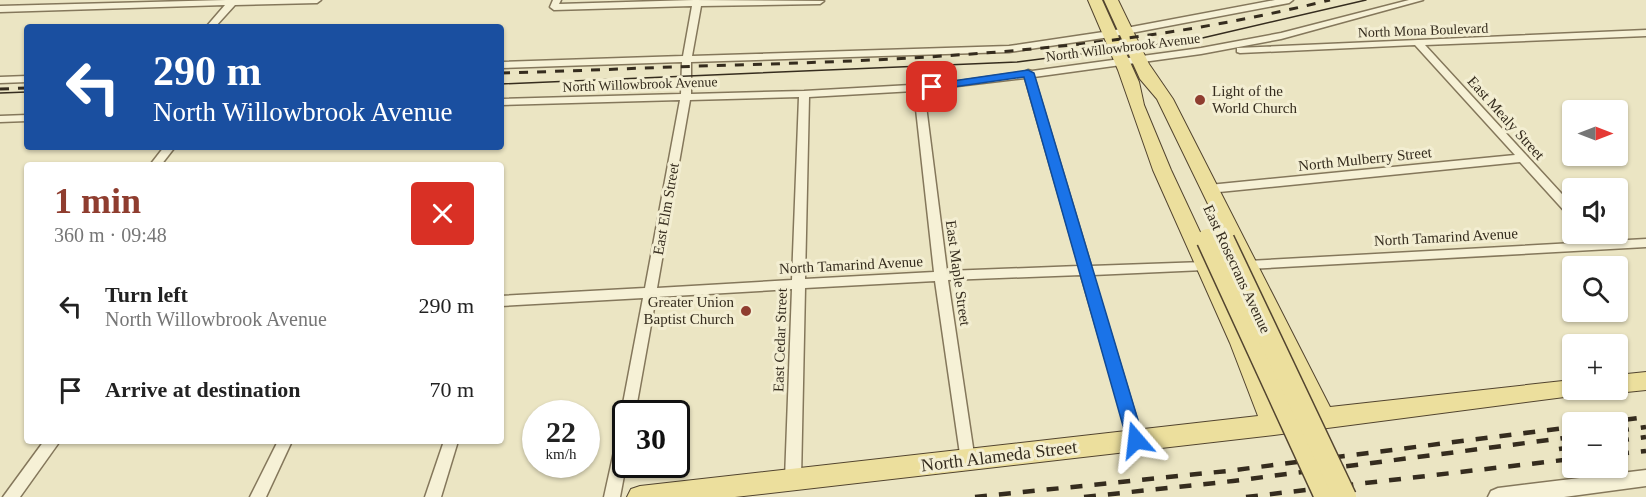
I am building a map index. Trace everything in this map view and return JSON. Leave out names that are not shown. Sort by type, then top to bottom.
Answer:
[{"type":"main road","name":"East Rosecrans Avenue","points":[[1095,0],[1111,38],[1132,64]]},
{"type":"main road","name":"East Rosecrans Avenue","points":[[1112,0],[1128,35],[1132,64],[1149,112],[1345,497]]},
{"type":"main road","points":[[1132,64],[1166,99],[1324,418]]},
{"type":"main road","points":[[1132,64],[1136,106],[1274,425]]},
{"type":"main road","name":"East Rosecrans Avenue","points":[[1216,240],[1326,497]]},
{"type":"main road","points":[[1628,383],[1646,381]]},
{"type":"main road","name":"North Alameda Street","points":[[640,497],[968,461],[1562,390]]},
{"type":"street","points":[[0,9],[317,0]]},
{"type":"street","points":[[557,0],[554,7],[597,3],[820,1]]},
{"type":"street","name":"North Willowbrook Avenue","points":[[504,65],[1009,49],[1111,38],[1289,0]]},
{"type":"street","name":"North Willowbrook Avenue","points":[[504,102],[804,94],[918,88],[1028,73],[1132,64],[1281,36],[1419,0]]},
{"type":"street","points":[[213,24],[234,1]]},
{"type":"street","name":"East Elm Street","points":[[631,400],[686,96],[686,59],[697,2]]},
{"type":"street","name":"North Mona Boulevard","points":[[1201,51],[1419,44],[1646,33]]},
{"type":"street","name":"East Mealy Street","points":[[1419,44],[1562,201]]},
{"type":"street","points":[[1028,73],[1136,440]]},
{"type":"street","points":[[0,80],[24,79]]},
{"type":"street","name":"East Maple Street","points":[[918,88],[941,276],[968,461]]},
{"type":"street","name":"East Cedar Street","points":[[793,479],[804,94]]},
{"type":"street","points":[[0,119],[24,118]]},
{"type":"street","points":[[158,162],[168,150]]},
{"type":"street","name":"North Mulberry Street","points":[[1209,189],[1523,158]]},
{"type":"street","name":"North Tamarind Avenue","points":[[1248,265],[1646,243]]},
{"type":"street","name":"North Tamarind Avenue","points":[[504,300],[1084,269],[1204,266]]},
{"type":"street","points":[[11,497],[52,444]]},
{"type":"street","points":[[258,497],[284,444]]},
{"type":"street","points":[[433,497],[451,444]]},
{"type":"street","points":[[612,497],[616,478]]},
{"type":"street","points":[[1498,497],[1646,478]]},
{"type":"tram line","points":[[504,84],[1017,62],[1198,39],[1366,0]]},
{"type":"tram line","points":[[0,93],[24,92]]},
{"type":"railway","points":[[504,73],[887,59],[1035,49],[1182,30],[1256,17],[1330,0]]},
{"type":"railway","points":[[0,89],[24,88]]},
{"type":"railway","points":[[1628,419],[1646,417]]},
{"type":"railway","points":[[1628,429],[1646,427]]},
{"type":"railway","points":[[975,497],[1227,471],[1562,428]]},
{"type":"railway","points":[[1628,439],[1646,437]]},
{"type":"railway","points":[[1084,497],[1233,481],[1562,438]]},
{"type":"railway","points":[[1628,453],[1646,451]]},
{"type":"railway","points":[[1246,497],[1562,460]]},
{"type":"place","name":"Light of the World Church","points":[[1200,100]]},
{"type":"place","name":"Greater Union Baptist Church","points":[[746,311]]},
{"type":"route","points":[[932,87],[1028,73],[1136,440]]}]
